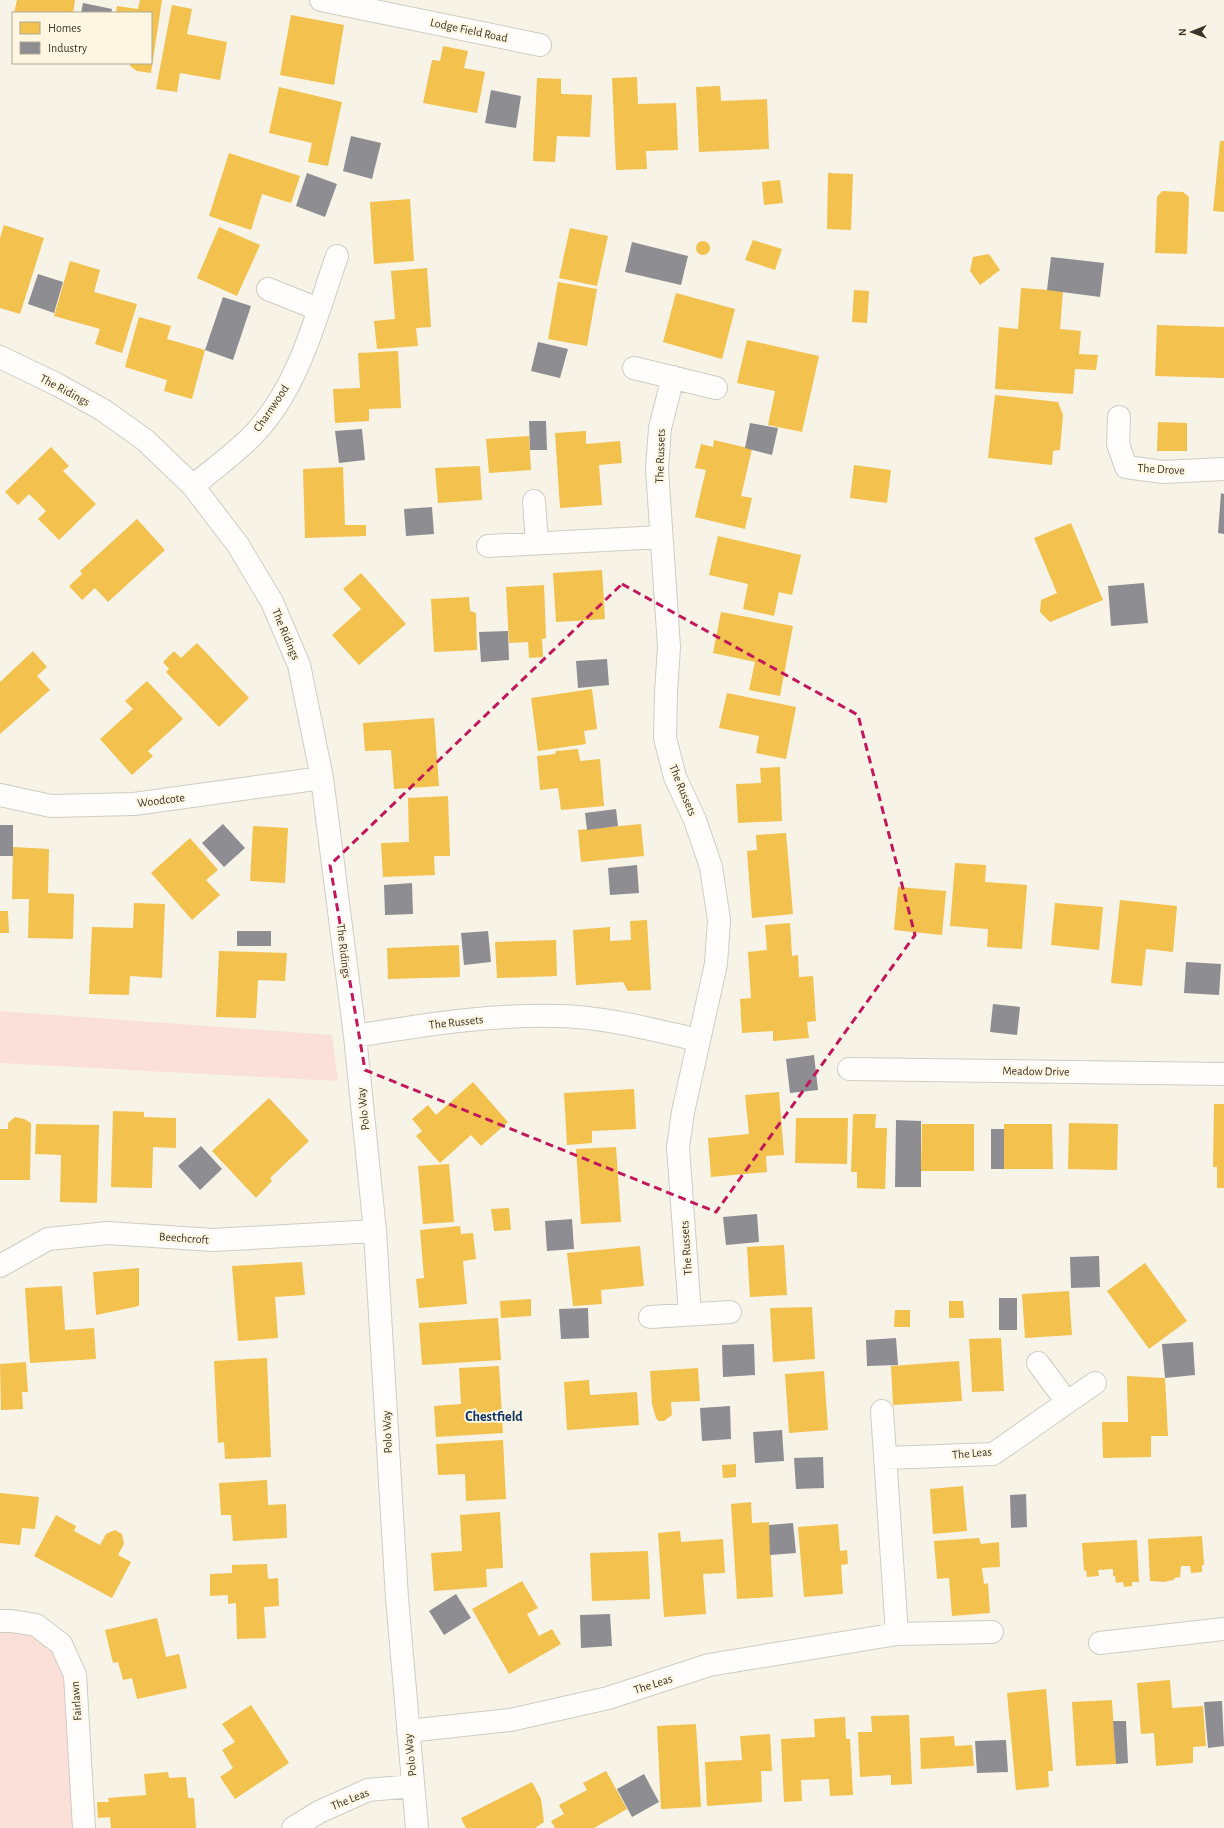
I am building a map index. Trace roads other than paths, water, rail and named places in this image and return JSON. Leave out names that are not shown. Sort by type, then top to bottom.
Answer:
[{"type":"street","name":"Lodge Field Road","points":[[321,0],[400,7],[540,45]]},
{"type":"street","name":"Charnwood","points":[[193,486],[254,434],[276,404],[300,362],[337,256]]},
{"type":"street","points":[[268,289],[318,309]]},
{"type":"street","name":"The Ridings","points":[[0,357],[58,385],[103,410],[145,440],[193,486],[238,545],[272,602],[299,666],[322,778],[355,1036]]},
{"type":"street","points":[[634,368],[716,388]]},
{"type":"street","name":"The Russets","points":[[674,377],[660,428],[657,469],[669,647],[665,738],[676,777],[695,820],[711,867],[719,920],[716,964],[683,1112],[678,1147],[690,1314]]},
{"type":"street","name":"The Drove","points":[[1119,417],[1118,444],[1126,467],[1163,472],[1224,469]]},
{"type":"street","points":[[534,501],[537,543]]},
{"type":"street","points":[[488,546],[661,537]]},
{"type":"street","name":"Woodcote","points":[[0,795],[50,806],[134,804],[322,778]]},
{"type":"street","name":"The Russets","points":[[355,1036],[446,1021],[508,1017],[559,1016],[606,1020],[699,1040]]},
{"type":"street","name":"Polo Way","points":[[355,1036],[375,1231],[397,1598],[417,1828]]},
{"type":"street","name":"Meadow Drive","points":[[849,1069],[1224,1074]]},
{"type":"street","name":"Beechcroft","points":[[0,1266],[48,1239],[108,1233],[213,1240],[375,1231]]},
{"type":"street","points":[[650,1317],[730,1312]]},
{"type":"street","points":[[1038,1363],[1067,1402]]},
{"type":"street","name":"The Leas","points":[[886,1458],[993,1454],[1095,1383]]},
{"type":"street","points":[[882,1411],[897,1634]]},
{"type":"street","name":"Fairlawn","points":[[0,1622],[11,1621],[36,1625],[61,1644],[75,1675],[84,1828]]},
{"type":"street","points":[[1100,1643],[1224,1629]]},
{"type":"street","name":"The Leas","points":[[408,1731],[510,1720],[608,1698],[709,1665],[897,1634],[992,1632]]},
{"type":"street","name":"The Leas","points":[[293,1828],[319,1812],[368,1790],[413,1786]]},
{"type":"district","name":"Chestfield","points":[[494,1416]]}]
